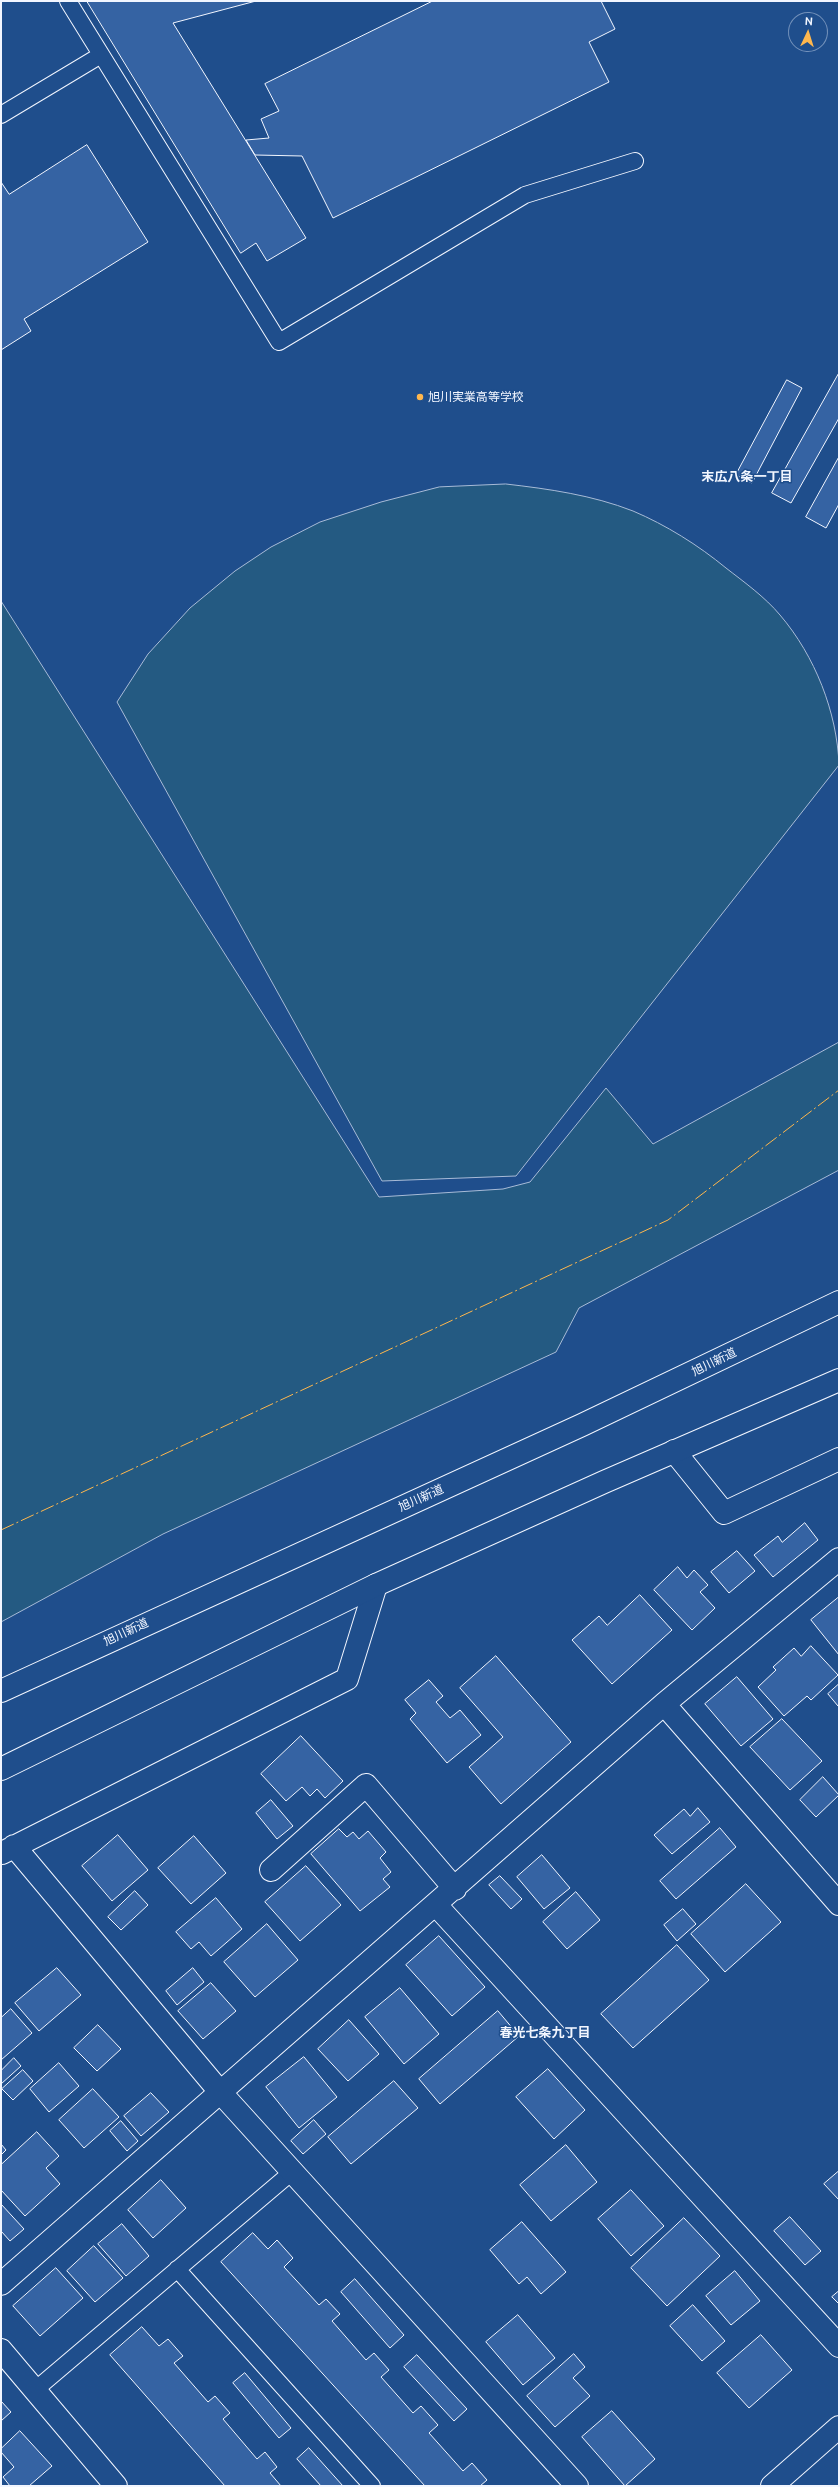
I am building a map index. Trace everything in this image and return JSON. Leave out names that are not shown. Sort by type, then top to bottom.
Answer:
[{"type":"main road","name":"旭川新道","points":[[1,1692],[582,1425],[839,1302]]},
{"type":"main road","points":[[1,1769],[376,1585],[674,1451],[839,1380]]},
{"type":"main road","points":[[674,1451],[724,1513],[839,1459]]},
{"type":"main road","points":[[1,2284],[455,1889],[664,1704],[839,1559]]},
{"type":"main road","points":[[376,1585],[347,1679],[8,1850],[221,2093],[577,2486]]},
{"type":"main road","points":[[664,1704],[839,1904]]},
{"type":"main road","points":[[271,1870],[366,1784],[455,1889]]},
{"type":"main road","points":[[436,1905],[839,2346]]},
{"type":"main road","points":[[1,2350],[116,2486]]},
{"type":"main road","points":[[772,2486],[839,2427]]},
{"type":"lane","points":[[68,1],[279,342],[524,195],[635,160]]},
{"type":"lane","points":[[1,115],[101,54]]},
{"type":"lane","points":[[35,2390],[292,2172]]},
{"type":"lane","points":[[177,2269],[372,2486]]},
{"type":"shaded area","points":[[506,484],[586,497],[618,505],[633,511],[670,529],[693,544],[754,590],[774,608],[793,631],[814,667],[829,705],[834,725],[839,765],[516,1176],[382,1181],[117,702],[148,654],[190,608],[235,571],[271,547],[320,522],[381,502],[439,487]]},
{"type":"shaded area","points":[[1,601],[379,1197],[503,1189],[530,1182],[606,1088],[653,1144],[839,1042],[839,1170],[579,1308],[556,1352],[163,1534],[1,1622]]},
{"type":"building","points":[[87,1],[256,1],[173,23],[306,238],[267,261],[256,243],[241,253]]},
{"type":"building","points":[[433,1],[601,1],[615,29],[589,42],[609,82],[333,218],[302,156],[255,155],[246,140],[269,138],[261,119],[279,111],[265,84]]},
{"type":"building","points":[[87,145],[148,242],[24,319],[31,331],[1,350],[1,182],[9,194]]},
{"type":"building","points":[[839,373],[839,418],[791,503],[772,493]]},
{"type":"building","points":[[787,380],[802,388],[752,483],[736,475]]},
{"type":"building","points":[[839,457],[839,504],[826,528],[806,517]]},
{"type":"building","points":[[805,1523],[818,1540],[773,1577],[754,1555],[778,1536],[782,1542]]},
{"type":"building","points":[[737,1551],[755,1571],[729,1593],[711,1572]]},
{"type":"building","points":[[678,1567],[687,1578],[694,1570],[708,1585],[700,1592],[715,1608],[692,1630],[654,1590]]},
{"type":"building","points":[[640,1595],[672,1630],[612,1684],[572,1640],[599,1616],[607,1625]]},
{"type":"building","points":[[839,1597],[839,1655],[811,1620]]},
{"type":"building","points":[[811,1646],[838,1675],[811,1700],[807,1696],[784,1716],[758,1687],[776,1670],[773,1667],[794,1648],[801,1656]]},
{"type":"building","points":[[496,1656],[571,1742],[501,1804],[469,1767],[503,1737],[460,1688]]},
{"type":"building","points":[[737,1677],[773,1719],[741,1746],[705,1704]]},
{"type":"building","points":[[429,1680],[443,1696],[436,1702],[450,1718],[460,1710],[481,1735],[447,1763],[410,1719],[416,1713],[405,1700]]},
{"type":"building","points":[[839,1684],[839,1705],[838,1706],[828,1694]]},
{"type":"building","points":[[782,1719],[822,1761],[790,1790],[750,1747]]},
{"type":"building","points":[[301,1736],[343,1781],[325,1798],[317,1789],[310,1796],[302,1787],[286,1801],[261,1774]]},
{"type":"building","points":[[823,1777],[839,1795],[816,1817],[800,1800]]},
{"type":"building","points":[[271,1800],[293,1826],[277,1839],[256,1813]]},
{"type":"building","points":[[698,1808],[710,1822],[672,1854],[654,1835],[684,1809],[690,1816]]},
{"type":"building","points":[[720,1828],[736,1847],[676,1899],[660,1881]]},
{"type":"building","points":[[339,1829],[347,1837],[353,1832],[359,1839],[368,1831],[386,1852],[380,1858],[391,1872],[383,1879],[390,1887],[360,1911],[311,1854]]},
{"type":"building","points":[[118,1835],[148,1870],[112,1901],[82,1866]]},
{"type":"building","points":[[194,1836],[226,1873],[191,1904],[158,1868]]},
{"type":"building","points":[[542,1855],[570,1888],[544,1909],[517,1877]]},
{"type":"building","points":[[306,1866],[341,1905],[300,1941],[265,1902]]},
{"type":"building","points":[[500,1876],[522,1899],[511,1909],[489,1885]]},
{"type":"building","points":[[746,1884],[781,1922],[725,1972],[691,1934]]},
{"type":"building","points":[[135,1891],[148,1905],[121,1930],[108,1917]]},
{"type":"building","points":[[576,1892],[600,1920],[567,1949],[543,1922]]},
{"type":"building","points":[[216,1898],[242,1929],[211,1956],[199,1942],[191,1949],[176,1932]]},
{"type":"building","points":[[683,1909],[696,1924],[677,1941],[664,1925]]},
{"type":"building","points":[[267,1924],[298,1960],[255,1997],[224,1962]]},
{"type":"building","points":[[439,1936],[485,1987],[452,2016],[406,1965]]},
{"type":"building","points":[[677,1945],[709,1980],[633,2048],[601,2014]]},
{"type":"building","points":[[57,1968],[81,1995],[39,2031],[15,2003]]},
{"type":"building","points":[[193,1968],[204,1982],[177,2005],[166,1991]]},
{"type":"building","points":[[211,1983],[236,2011],[203,2039],[178,2011]]},
{"type":"building","points":[[400,1988],[439,2034],[404,2064],[365,2017]]},
{"type":"building","points":[[11,2009],[32,2033],[1,2060],[1,2018]]},
{"type":"building","points":[[498,2011],[519,2036],[440,2104],[419,2079]]},
{"type":"building","points":[[349,2020],[379,2054],[348,2081],[318,2049]]},
{"type":"building","points":[[98,2025],[121,2049],[97,2071],[74,2048]]},
{"type":"building","points":[[304,2057],[337,2097],[299,2128],[266,2087]]},
{"type":"building","points":[[14,2058],[21,2066],[1,2084],[1,2071]]},
{"type":"building","points":[[59,2063],[79,2086],[49,2112],[30,2089]]},
{"type":"building","points":[[548,2069],[585,2110],[554,2139],[516,2097]]},
{"type":"building","points":[[23,2070],[33,2081],[13,2100],[2,2089]]},
{"type":"building","points":[[394,2081],[418,2108],[351,2164],[328,2137]]},
{"type":"building","points":[[93,2089],[119,2117],[84,2148],[59,2120]]},
{"type":"building","points":[[151,2093],[169,2112],[141,2136],[124,2116]]},
{"type":"building","points":[[314,2120],[326,2134],[303,2154],[291,2141]]},
{"type":"building","points":[[121,2121],[138,2141],[127,2151],[110,2131]]},
{"type":"building","points":[[37,2132],[59,2156],[46,2168],[60,2184],[25,2216],[1,2190],[1,2165]]},
{"type":"building","points":[[1,2144],[6,2150],[1,2155]]},
{"type":"building","points":[[566,2145],[597,2182],[551,2221],[520,2185]]},
{"type":"building","points":[[839,2171],[839,2200],[824,2184]]},
{"type":"building","points":[[161,2180],[186,2208],[153,2238],[128,2210]]},
{"type":"building","points":[[631,2190],[664,2226],[631,2256],[598,2219]]},
{"type":"building","points":[[1,2204],[24,2229],[10,2241],[1,2231]]},
{"type":"building","points":[[790,2217],[821,2251],[805,2265],[774,2231]]},
{"type":"building","points":[[684,2218],[720,2256],[667,2306],[631,2268]]},
{"type":"building","points":[[522,2222],[566,2272],[541,2294],[527,2277],[519,2284],[490,2250]]},
{"type":"building","points":[[122,2224],[149,2256],[126,2276],[98,2244]]},
{"type":"building","points":[[253,2233],[268,2249],[277,2240],[293,2258],[284,2267],[319,2305],[326,2299],[340,2314],[332,2321],[366,2360],[374,2353],[389,2370],[381,2377],[413,2413],[421,2406],[438,2425],[429,2433],[463,2471],[472,2463],[487,2480],[480,2486],[425,2486],[221,2262]]},
{"type":"building","points":[[94,2246],[123,2278],[95,2302],[67,2271]]},
{"type":"building","points":[[56,2268],[83,2298],[40,2336],[13,2306]]},
{"type":"building","points":[[735,2271],[760,2301],[731,2325],[706,2296]]},
{"type":"building","points":[[355,2279],[404,2335],[390,2348],[341,2292]]},
{"type":"building","points":[[839,2291],[839,2304],[832,2297]]},
{"type":"building","points":[[693,2305],[725,2341],[702,2361],[670,2326]]},
{"type":"building","points":[[518,2315],[555,2358],[523,2385],[486,2342]]},
{"type":"building","points":[[142,2327],[159,2346],[168,2339],[183,2356],[174,2363],[208,2402],[215,2396],[230,2413],[223,2419],[257,2459],[265,2452],[277,2467],[270,2473],[281,2486],[225,2486],[110,2355]]},
{"type":"building","points":[[761,2335],[792,2370],[749,2408],[717,2373]]},
{"type":"building","points":[[574,2354],[585,2367],[573,2378],[590,2396],[555,2427],[527,2396]]},
{"type":"building","points":[[417,2355],[467,2409],[454,2421],[404,2367]]},
{"type":"building","points":[[245,2373],[291,2428],[279,2438],[233,2383]]},
{"type":"building","points":[[1,2401],[11,2412],[1,2421]]},
{"type":"building","points":[[612,2411],[655,2459],[625,2486],[582,2437]]},
{"type":"building","points":[[20,2431],[52,2466],[29,2486],[10,2486],[3,2477],[14,2467],[1,2452],[1,2449]]},
{"type":"building","points":[[309,2448],[343,2486],[321,2486],[297,2459]]},
{"type":"power","points":[[1,1530],[668,1220],[839,1090]]},
{"type":"place","name":"旭川実業高等学校","points":[[420,397]]},
{"type":"district","name":"末広八条一丁目","points":[[747,477]]},
{"type":"district","name":"春光七条九丁目","points":[[545,2033]]}]
